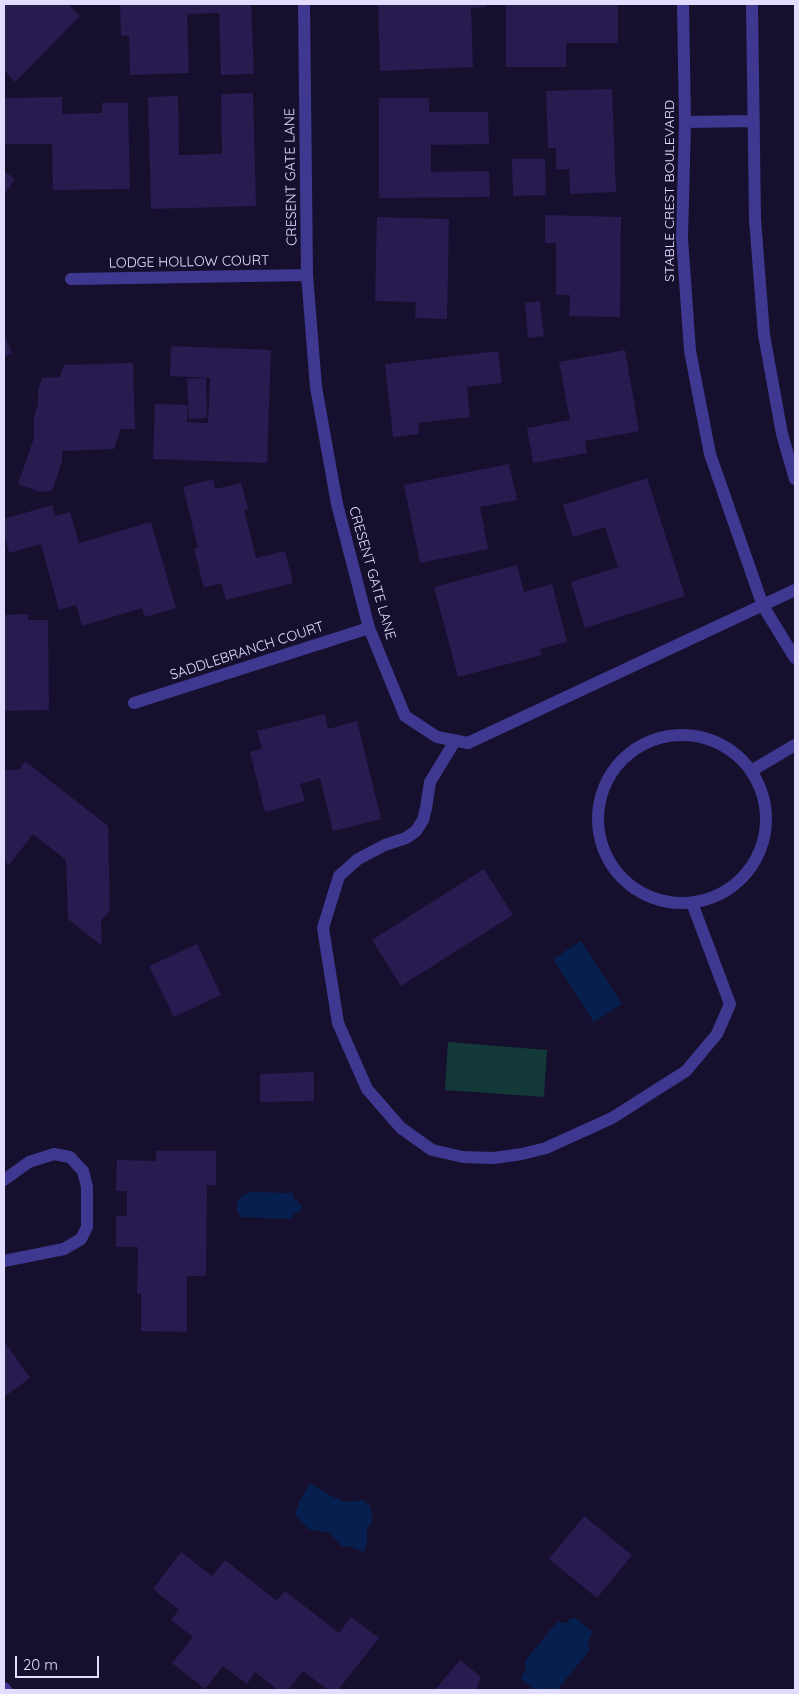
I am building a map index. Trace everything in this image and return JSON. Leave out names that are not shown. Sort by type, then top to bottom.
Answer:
[{"type":"street","name":"CRESENT GATE LANE","points":[[304,4],[307,276],[316,387],[337,504],[369,628],[405,716],[437,738],[468,743],[795,590]]},
{"type":"street","name":"STABLE CREST BOULEVARD","points":[[683,4],[685,122],[682,238],[690,351],[710,454],[763,606],[795,658]]},
{"type":"street","points":[[752,4],[755,219],[764,335],[782,434],[795,479]]},
{"type":"street","points":[[685,122],[754,121]]},
{"type":"street","name":"LODGE HOLLOW COURT","points":[[71,279],[307,276]]},
{"type":"street","name":"SADDLEBRANCH COURT","points":[[134,703],[369,628]]},
{"type":"street","points":[[684,735],[704,738],[722,745],[738,756],[751,771],[760,788],[765,807],[766,826],[763,845],[755,863],[743,878],[728,890],[711,899],[692,903],[672,903],[653,899],[636,890],[621,877],[609,861],[601,843],[598,824],[600,804],[606,784],[616,768],[630,754],[646,743],[664,737],[684,735]]},
{"type":"street","points":[[455,741],[430,782],[423,820],[416,831],[358,859],[339,876],[323,928],[338,1024],[367,1089],[401,1128],[432,1150],[463,1157],[494,1158],[546,1148],[612,1118],[686,1070],[717,1034],[730,1004],[692,903]]},
{"type":"street","points":[[751,771],[795,745]]},
{"type":"street","points":[[4,1180],[29,1162],[54,1154],[70,1157],[83,1171],[87,1186],[87,1227],[81,1239],[64,1249],[4,1261]]},
{"type":"green space","points":[[448,1042],[547,1050],[544,1097],[445,1090]]},
{"type":"water","points":[[581,941],[622,1004],[594,1022],[553,959]]},
{"type":"water","points":[[250,1192],[292,1193],[294,1199],[302,1205],[300,1212],[294,1213],[292,1219],[240,1217],[237,1210],[237,1201],[243,1195]]},
{"type":"water","points":[[310,1483],[331,1496],[346,1502],[364,1500],[370,1506],[373,1520],[367,1529],[367,1541],[364,1552],[348,1546],[341,1546],[330,1533],[308,1529],[295,1515],[300,1500]]},
{"type":"water","points":[[574,1617],[592,1632],[588,1644],[589,1651],[557,1690],[547,1688],[544,1690],[534,1690],[521,1679],[526,1668],[525,1661],[557,1622],[565,1623]]},
{"type":"building","points":[[4,4],[68,4],[80,16],[15,82],[4,70]]},
{"type":"building","points":[[120,4],[251,4],[254,74],[221,75],[219,13],[187,14],[189,73],[130,75],[129,35],[121,36]]},
{"type":"building","points":[[378,4],[485,4],[486,7],[471,8],[473,67],[380,71]]},
{"type":"building","points":[[506,4],[618,4],[618,43],[566,43],[566,67],[506,67]]},
{"type":"building","points":[[612,89],[616,192],[570,194],[569,169],[556,170],[556,148],[548,148],[546,91]]},
{"type":"building","points":[[253,93],[256,206],[151,209],[148,97],[178,96],[179,155],[222,154],[221,94]]},
{"type":"building","points":[[62,97],[62,114],[102,113],[102,103],[128,103],[130,189],[53,190],[52,144],[5,144],[4,98]]},
{"type":"building","points":[[379,98],[429,98],[429,112],[488,112],[489,144],[431,145],[431,172],[489,171],[490,197],[379,198]]},
{"type":"building","points":[[512,159],[545,159],[546,195],[513,196]]},
{"type":"building","points":[[4,171],[15,179],[4,195]]},
{"type":"building","points":[[545,215],[621,217],[620,317],[569,316],[570,295],[556,295],[556,243],[545,243]]},
{"type":"building","points":[[377,217],[449,219],[447,319],[415,318],[416,302],[375,301]]},
{"type":"building","points":[[540,301],[544,336],[528,338],[525,303]]},
{"type":"building","points":[[4,334],[12,353],[4,357]]},
{"type":"building","points":[[171,346],[271,350],[267,463],[153,459],[155,404],[188,405],[187,422],[208,423],[210,378],[170,376]]},
{"type":"building","points":[[625,350],[639,431],[585,441],[587,453],[533,463],[527,428],[570,420],[559,362]]},
{"type":"building","points":[[498,351],[502,383],[467,387],[470,417],[418,423],[419,434],[393,437],[385,364]]},
{"type":"building","points":[[133,363],[135,429],[121,429],[114,449],[62,451],[62,461],[52,491],[40,492],[18,484],[34,438],[34,417],[42,378],[60,377],[64,365]]},
{"type":"building","points":[[206,378],[207,418],[189,419],[187,379]]},
{"type":"building","points":[[509,464],[517,500],[480,507],[488,549],[420,563],[404,485]]},
{"type":"building","points":[[647,478],[685,596],[585,628],[571,582],[618,567],[605,527],[573,537],[563,505]]},
{"type":"building","points":[[213,479],[215,489],[241,483],[248,509],[244,510],[256,558],[285,551],[293,583],[226,600],[221,583],[204,588],[194,549],[198,548],[183,487]]},
{"type":"building","points":[[52,505],[55,516],[70,512],[79,543],[151,522],[176,608],[145,617],[142,608],[82,626],[76,605],[59,610],[41,544],[9,553],[4,533],[4,519]]},
{"type":"building","points":[[517,565],[524,592],[552,584],[567,642],[540,649],[542,655],[458,677],[434,587]]},
{"type":"building","points":[[28,614],[28,620],[48,620],[49,710],[4,711],[4,617],[6,615]]},
{"type":"building","points":[[325,714],[328,729],[357,721],[381,819],[333,831],[320,778],[300,784],[305,801],[265,812],[250,752],[262,749],[257,731]]},
{"type":"building","points":[[25,761],[108,826],[110,910],[101,921],[102,946],[68,919],[66,860],[33,834],[9,865],[4,861],[4,770],[19,770]]},
{"type":"building","points":[[484,869],[513,915],[401,986],[372,940]]},
{"type":"building","points":[[197,944],[221,995],[174,1017],[149,966]]},
{"type":"building","points":[[314,1072],[314,1101],[260,1102],[260,1074]]},
{"type":"building","points":[[156,1151],[216,1151],[216,1185],[207,1185],[206,1276],[187,1276],[187,1332],[141,1331],[141,1294],[137,1294],[138,1247],[116,1247],[116,1216],[127,1216],[127,1191],[116,1191],[117,1160],[156,1161]]},
{"type":"building","points":[[4,1341],[30,1378],[4,1397]]},
{"type":"building","points":[[584,1516],[632,1555],[597,1598],[549,1559]]},
{"type":"building","points":[[181,1552],[212,1576],[225,1560],[277,1601],[285,1591],[339,1633],[351,1617],[379,1638],[338,1690],[328,1690],[303,1671],[288,1690],[278,1690],[255,1672],[247,1684],[223,1666],[205,1689],[172,1663],[193,1637],[171,1620],[179,1610],[153,1589]]},
{"type":"building","points":[[460,1660],[481,1677],[476,1690],[435,1690]]}]
